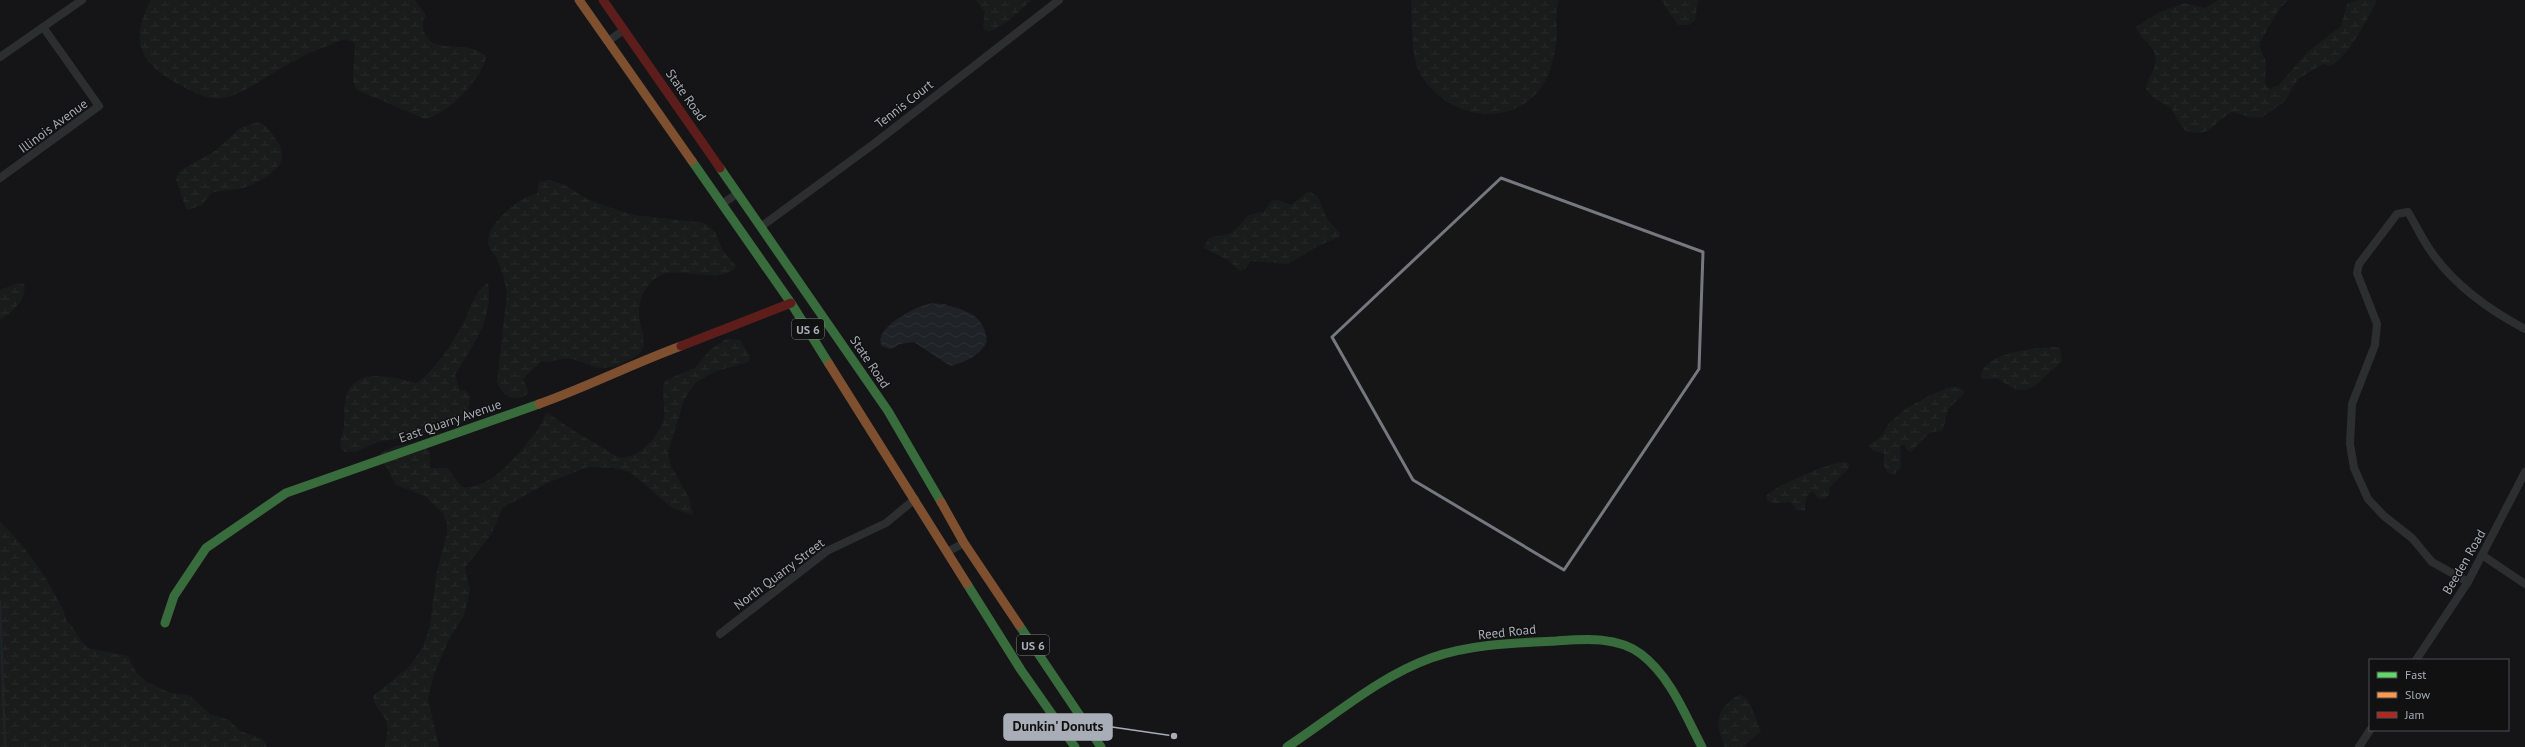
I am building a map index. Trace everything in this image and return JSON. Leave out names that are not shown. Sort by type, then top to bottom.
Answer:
[{"type":"main road","name":"US 6","points":[[579,0],[791,302],[1021,670],[1075,747]]},
{"type":"main road","name":"State Road","points":[[603,0],[762,226],[888,411],[964,543],[1101,747]]},
{"type":"main road","name":"East Quarry Avenue","points":[[165,623],[174,596],[206,548],[286,493],[584,388],[624,367],[679,344],[762,316],[791,302]]},
{"type":"main road","name":"Reed Road","points":[[1287,747],[1385,682],[1430,659],[1462,650],[1485,646],[1576,640],[1618,643],[1641,653],[1664,679],[1702,747]]},
{"type":"street","points":[[0,57],[82,0]]},
{"type":"street","name":"Tennis Court","points":[[762,226],[869,147],[1059,0]]},
{"type":"street","name":"Illinois Avenue","points":[[0,178],[100,106],[43,26]]},
{"type":"street","points":[[608,41],[624,30]]},
{"type":"street","points":[[722,204],[738,193]]},
{"type":"street","points":[[2468,582],[2432,562],[2412,538],[2384,516],[2368,499],[2354,468],[2350,444],[2352,404],[2375,345],[2377,324],[2357,273],[2359,264],[2397,214],[2408,212],[2435,257],[2456,279],[2486,308],[2525,329]]},
{"type":"street","name":"Beeden Road","points":[[2417,659],[2468,582],[2525,472]]},
{"type":"street","name":"North Quarry Street","points":[[720,634],[821,555],[886,523],[915,499]]},
{"type":"street","points":[[947,552],[964,543]]},
{"type":"street","points":[[2482,555],[2525,584]]},
{"type":"street","points":[[2359,747],[2369,731]]},
{"type":"highlighted area","points":[[1501,178],[1703,252],[1699,369],[1564,570],[1413,480],[1332,337]]},
{"type":"green space","points":[[151,0],[415,0],[425,14],[423,26],[426,36],[432,42],[439,45],[468,48],[486,56],[484,65],[479,74],[463,94],[443,111],[425,119],[357,90],[353,81],[355,45],[353,41],[344,40],[338,41],[305,55],[238,93],[221,98],[209,97],[193,92],[168,78],[148,61],[142,51],[140,28]]},
{"type":"green space","points":[[976,0],[1032,0],[1007,22],[989,32],[983,28],[985,12]]},
{"type":"green space","points":[[1411,0],[1559,0],[1555,52],[1547,78],[1531,99],[1515,109],[1497,113],[1478,113],[1460,108],[1443,99],[1429,86],[1418,69],[1413,45]]},
{"type":"green space","points":[[1661,0],[1698,0],[1695,20],[1689,25],[1678,25]]},
{"type":"green space","points":[[2219,0],[2289,0],[2277,14],[2259,45],[2266,62],[2265,83],[2269,89],[2279,85],[2309,51],[2341,26],[2347,4],[2358,0],[2377,0],[2356,38],[2342,57],[2329,66],[2323,64],[2298,79],[2284,102],[2262,117],[2253,118],[2232,112],[2206,131],[2200,133],[2184,130],[2171,108],[2154,98],[2146,89],[2155,67],[2156,59],[2153,50],[2136,27],[2158,13],[2184,3],[2205,8]]},
{"type":"green space","points":[[258,122],[269,130],[281,149],[281,162],[277,168],[265,178],[251,185],[211,193],[202,205],[188,210],[186,209],[176,179],[178,172],[215,151],[240,128]]},
{"type":"green space","points":[[549,180],[563,184],[587,199],[635,215],[704,223],[715,232],[723,251],[736,266],[730,272],[722,275],[669,273],[661,275],[647,287],[640,303],[639,319],[644,344],[638,355],[618,365],[606,368],[595,367],[571,359],[548,362],[541,361],[523,379],[529,393],[519,398],[514,398],[506,395],[502,391],[497,381],[507,294],[502,272],[497,259],[490,249],[489,238],[492,228],[502,216],[520,201],[537,194],[539,182]]},
{"type":"green space","points":[[1309,191],[1318,197],[1327,219],[1340,234],[1339,237],[1316,247],[1288,264],[1251,261],[1246,268],[1240,271],[1228,260],[1204,248],[1208,239],[1232,232],[1248,216],[1264,212],[1271,201],[1278,200],[1291,205]]},
{"type":"green space","points":[[18,283],[24,284],[25,289],[21,300],[9,314],[0,320],[0,290]]},
{"type":"green space","points":[[488,283],[489,297],[485,321],[475,342],[455,375],[460,391],[465,390],[470,397],[467,421],[453,426],[437,427],[419,435],[377,442],[356,452],[344,452],[340,446],[340,443],[344,427],[345,402],[352,385],[359,380],[378,376],[416,383],[423,378],[436,365],[447,349],[462,326],[475,297]]},
{"type":"green space","points":[[726,339],[740,340],[750,357],[749,362],[716,371],[695,383],[684,400],[668,452],[670,464],[689,498],[693,515],[672,508],[630,472],[613,468],[588,467],[547,483],[502,508],[492,533],[465,568],[470,590],[464,616],[448,641],[433,677],[428,699],[439,747],[385,747],[387,724],[385,718],[373,700],[373,696],[409,667],[423,647],[430,625],[437,571],[447,533],[447,524],[443,513],[425,496],[396,485],[380,455],[381,453],[392,448],[408,444],[426,446],[430,452],[430,468],[447,468],[462,487],[473,486],[495,476],[514,459],[540,427],[547,412],[568,427],[619,457],[633,455],[652,440],[661,427],[664,416],[663,388],[666,380],[695,368],[710,350]]},
{"type":"green space","points":[[2054,347],[2060,348],[2062,361],[2036,385],[2026,390],[2015,389],[1998,379],[1981,379],[1983,370],[1989,363],[1999,357],[2022,350]]},
{"type":"green space","points":[[1957,387],[1964,390],[1964,394],[1948,409],[1943,430],[1929,433],[1911,452],[1907,450],[1904,444],[1900,446],[1901,467],[1895,474],[1888,473],[1884,465],[1884,453],[1874,451],[1868,446],[1882,436],[1889,423],[1907,408],[1947,388]]},
{"type":"green space","points":[[1839,462],[1849,463],[1848,469],[1830,487],[1829,495],[1824,499],[1818,498],[1813,491],[1810,493],[1805,502],[1805,511],[1797,510],[1791,502],[1775,503],[1768,501],[1766,496],[1780,486]]},
{"type":"green space","points":[[0,522],[27,551],[35,562],[56,596],[67,622],[88,648],[128,656],[136,672],[145,681],[170,693],[189,695],[210,714],[229,720],[240,731],[262,739],[267,747],[0,747]]},
{"type":"green space","points":[[1739,695],[1750,704],[1761,731],[1742,747],[1725,747],[1720,731],[1719,717],[1725,705]]},
{"type":"water","points":[[930,304],[944,304],[966,311],[978,319],[982,324],[987,341],[981,350],[972,358],[950,366],[914,342],[900,344],[891,349],[882,346],[881,339],[883,333],[896,320],[922,306]]},
{"type":"waterway","points":[[0,601],[5,747]]},
{"type":"traffic: fast","points":[[692,161],[791,303],[829,364]]},
{"type":"traffic: fast","points":[[720,168],[888,411],[941,502]]},
{"type":"traffic: fast","points":[[165,623],[174,596],[206,548],[286,493],[539,404]]},
{"type":"traffic: fast","points":[[967,584],[1021,670],[1075,747]]},
{"type":"traffic: fast","points":[[1019,625],[1101,747]]},
{"type":"traffic: fast","points":[[1287,747],[1356,698],[1411,666],[1431,658],[1446,653],[1493,645],[1589,639],[1611,641],[1622,644],[1632,648],[1652,663],[1669,685],[1702,747]]},
{"type":"traffic: slow","points":[[579,0],[692,161]]},
{"type":"traffic: slow","points":[[539,404],[681,346]]},
{"type":"traffic: slow","points":[[829,364],[967,584]]},
{"type":"traffic: slow","points":[[941,502],[964,543],[1019,625]]},
{"type":"traffic: jam","points":[[603,0],[720,168]]},
{"type":"traffic: jam","points":[[681,346],[791,303]]},
{"type":"place","name":"Dunkin' Donuts","points":[[1174,736]]}]
